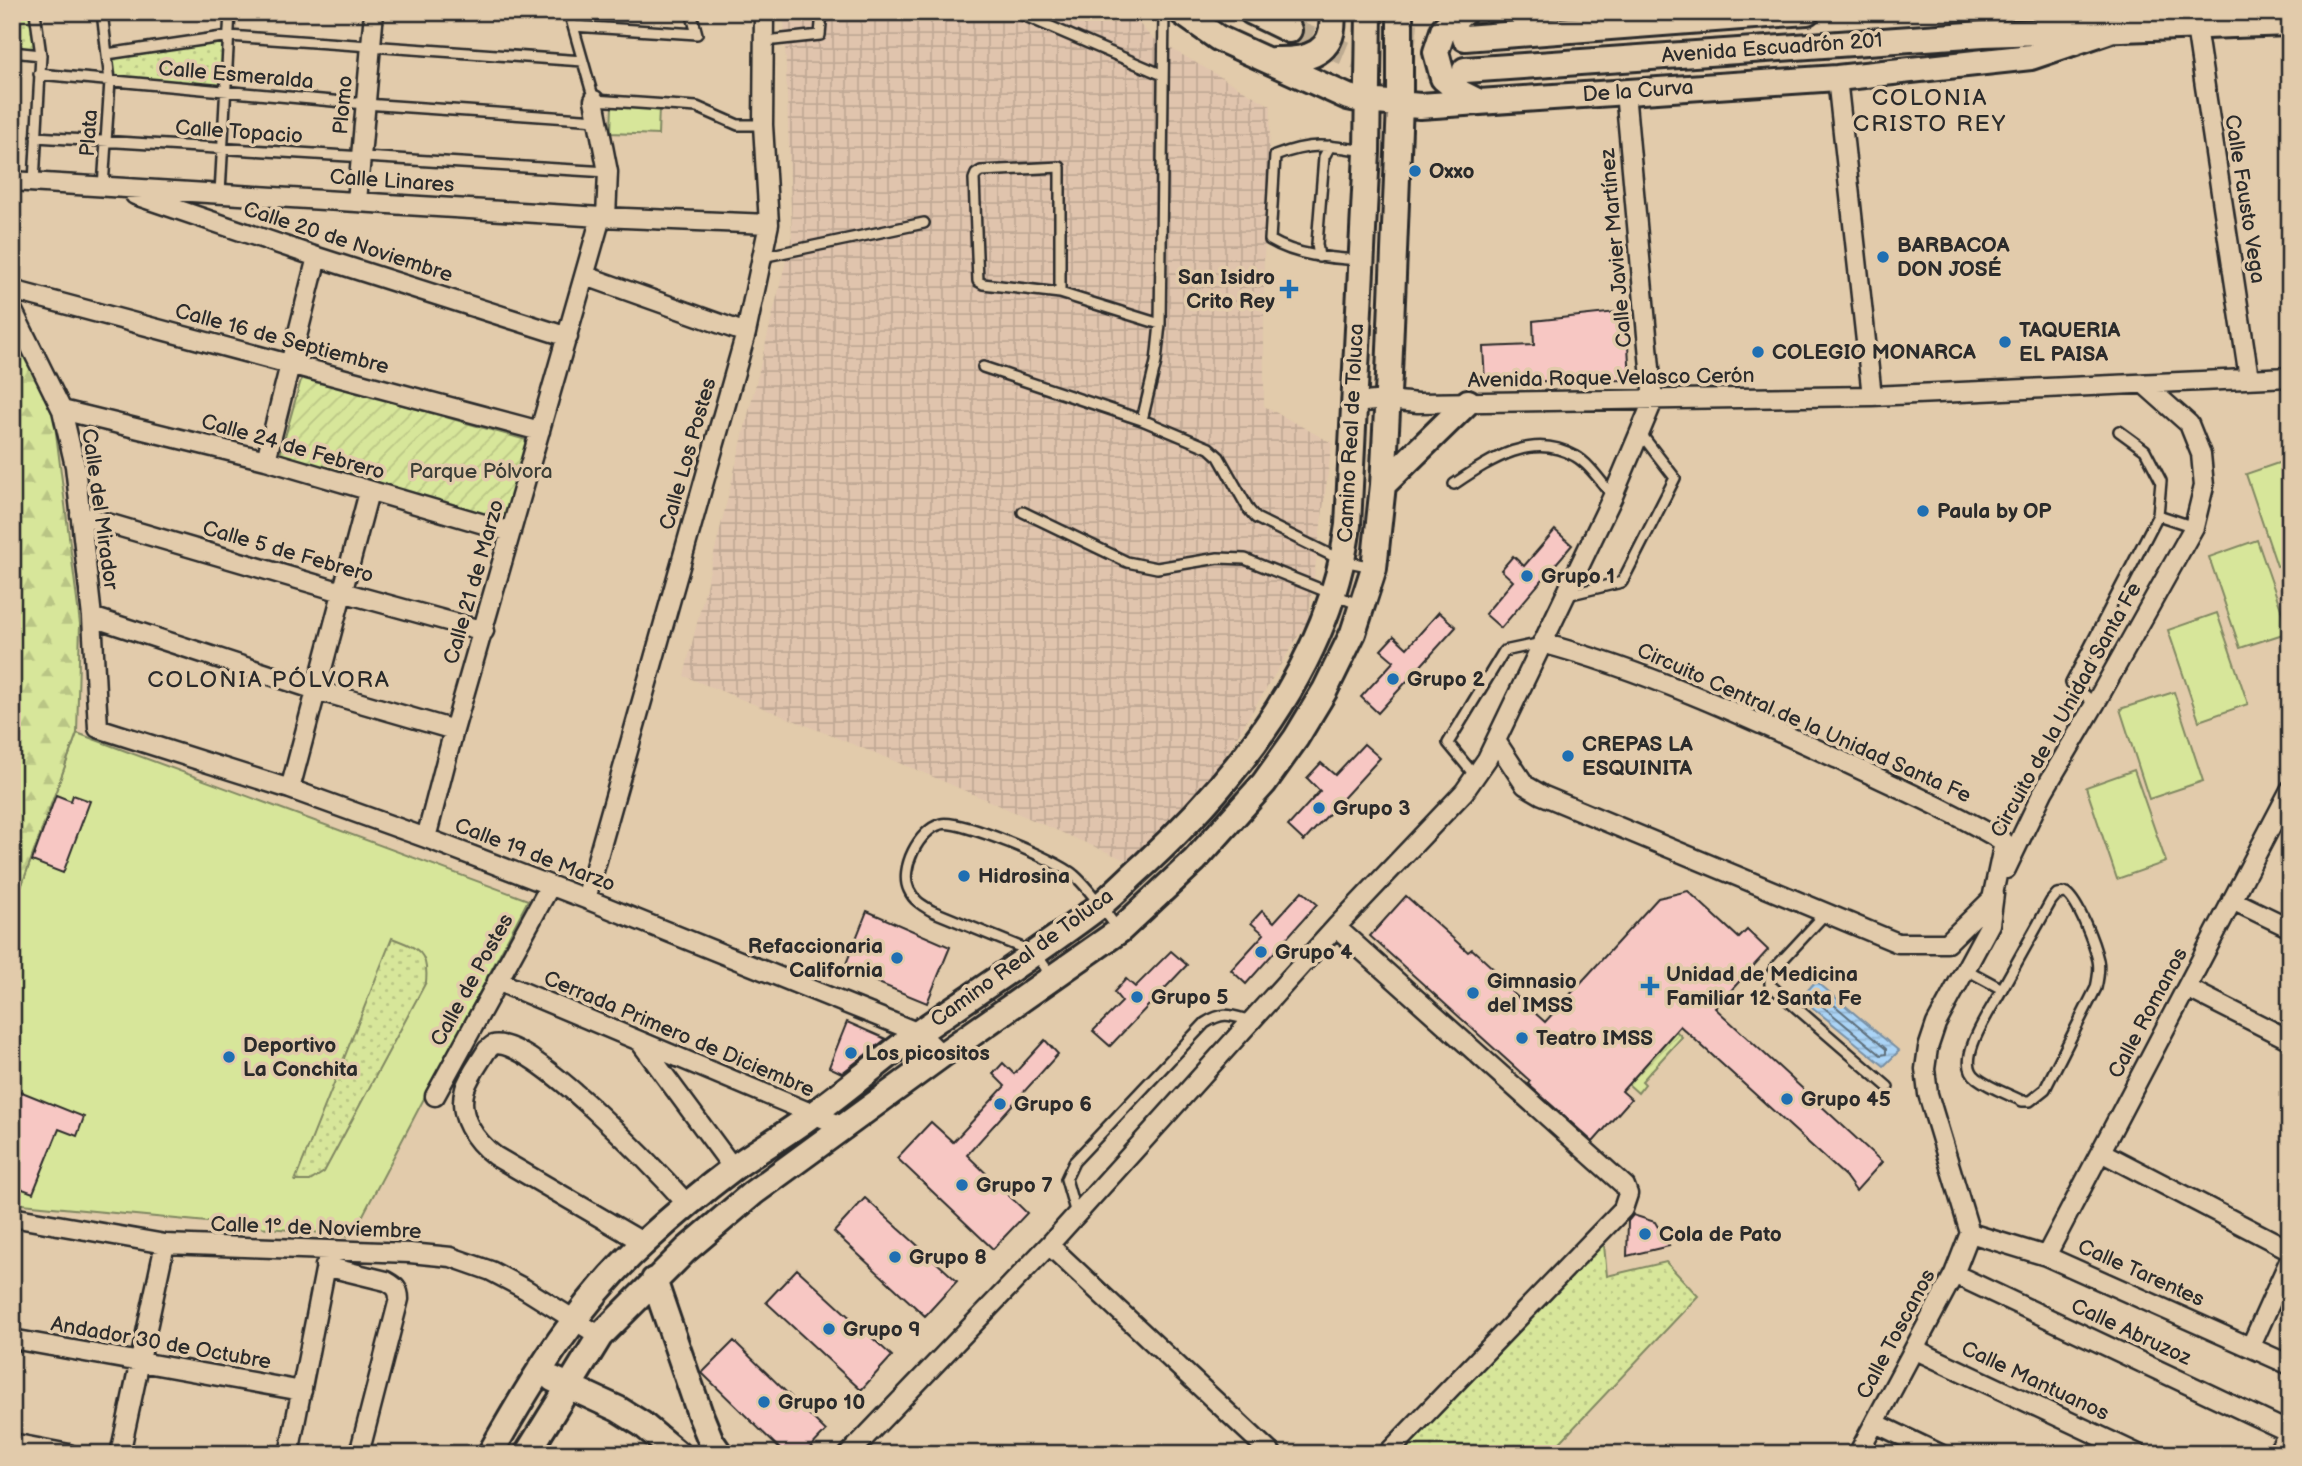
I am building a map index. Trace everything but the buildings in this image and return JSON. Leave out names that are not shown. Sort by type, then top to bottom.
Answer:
[{"type":"main road","name":"De la Curva","points":[[1181,12],[1218,38],[1348,97],[1420,106],[1837,78],[2031,57],[2111,30]]},
{"type":"main road","points":[[1252,12],[1289,30]]},
{"type":"main road","points":[[1262,59],[1297,61],[1317,53],[1329,35],[1333,21],[1332,12]]},
{"type":"main road","name":"Camino Real de Toluca","points":[[490,1454],[537,1372],[573,1319],[644,1243],[733,1168],[812,1115],[919,1033],[1100,906],[1181,828],[1239,763],[1294,680],[1324,621],[1343,561],[1348,524],[1367,152],[1369,12]]},
{"type":"main road","name":"Camino Real de Toluca","points":[[527,1454],[600,1336],[686,1250],[753,1193],[942,1055],[1119,931],[1204,850],[1264,783],[1296,738],[1353,633],[1374,568],[1384,485],[1400,104],[1400,12]]},
{"type":"main road","points":[[1464,12],[1444,28],[1436,52],[1443,78],[1461,93],[1479,102]]},
{"type":"main road","name":"Avenida Escuadrón 201","points":[[1465,38],[1807,12]]},
{"type":"main road","name":"Avenida Escuadrón 201","points":[[1465,70],[1983,33],[2290,23]]},
{"type":"main road","points":[[1384,485],[1468,402]]},
{"type":"main road","points":[[1269,721],[1296,738]]},
{"type":"main road","points":[[667,1223],[686,1250]]},
{"type":"main road","points":[[654,1280],[699,1414],[720,1454]]},
{"type":"main road","points":[[537,1372],[618,1409],[642,1423],[678,1454]]},
{"type":"street","name":"Plomo","points":[[357,201],[374,12]]},
{"type":"street","name":"Calle Los Postes","points":[[586,899],[746,333],[769,224],[763,124],[764,12]]},
{"type":"street","name":"Calle Fausto Vega","points":[[2196,27],[2249,378]]},
{"type":"street","points":[[1837,78],[1872,397]]},
{"type":"street","name":"Calle Javier Martínez","points":[[1625,92],[1653,401]]},
{"type":"street","name":"Calle 21 de Marzo","points":[[426,838],[454,730],[604,217],[608,172],[594,100]]},
{"type":"street","name":"Calle Linares","points":[[12,181],[604,217],[769,224]]},
{"type":"street","name":"Calle 20 de Noviembre","points":[[109,188],[568,337]]},
{"type":"street","points":[[266,460],[317,257]]},
{"type":"street","points":[[586,276],[746,333]]},
{"type":"street","name":"Calle 16 de Septiembre","points":[[12,290],[540,431]]},
{"type":"street","name":"Calle del Mirador","points":[[12,309],[62,410],[75,466],[92,617],[98,728]]},
{"type":"street","name":"Avenida Roque Velasco Cerón","points":[[1353,403],[1387,400],[1418,403],[1872,397],[2290,377]]},
{"type":"street","name":"Circuito de la Unidad Santa Fe","points":[[1970,1233],[1928,1094],[1925,1069],[1928,1048],[1936,1024],[1990,924],[1992,899],[2043,792],[2194,527],[2204,486],[2201,454],[2189,424],[2144,384]]},
{"type":"street","points":[[849,1454],[1049,1245],[1336,927],[1476,777],[1567,596],[1641,434],[1653,401]]},
{"type":"street","name":"Calle 24 de Febrero","points":[[62,410],[266,460],[511,533]]},
{"type":"street","points":[[290,789],[369,492]]},
{"type":"street","name":"Calle 5 de Febrero","points":[[80,515],[484,631]]},
{"type":"street","points":[[92,617],[316,690],[454,730]]},
{"type":"street","name":"Circuito Central de la Unidad Santa Fe","points":[[1542,643],[1604,660],[1785,735],[1968,820],[2004,842],[1992,899]]},
{"type":"street","name":"Calle 19 de Marzo","points":[[98,728],[290,789],[586,899],[919,1033],[942,1055]]},
{"type":"street","points":[[1496,741],[1525,785],[1542,795],[1898,943],[1947,943],[1992,899]]},
{"type":"street","name":"Calle Romanos","points":[[2046,1256],[2232,900],[2284,814],[2290,790]]},
{"type":"street","name":"Calle de Postes","points":[[435,1096],[550,886]]},
{"type":"street","points":[[2232,900],[2290,928]]},
{"type":"street","points":[[1336,927],[1625,1186],[1628,1194],[1623,1209],[1387,1454]]},
{"type":"street","name":"Cerrada Primero de Diciembre","points":[[497,981],[844,1127]]},
{"type":"street","points":[[2187,988],[2290,1040]]},
{"type":"street","points":[[640,1042],[733,1168]]},
{"type":"street","points":[[644,1243],[495,1156],[480,1144],[470,1129],[463,1108],[465,1088],[493,1045],[506,1044],[577,1094],[633,1146],[688,1205]]},
{"type":"street","points":[[2101,1152],[2290,1250]]},
{"type":"street","name":"Calle 1º de Noviembre","points":[[12,1217],[165,1244],[327,1258],[451,1257],[502,1277],[600,1336]]},
{"type":"street","name":"Calle Tarentes","points":[[1970,1233],[2046,1256],[2290,1365]]},
{"type":"street","name":"Calle Toscanos","points":[[1858,1454],[1954,1274],[1970,1233]]},
{"type":"street","points":[[120,1454],[165,1244]]},
{"type":"street","points":[[1049,1245],[1272,1454]]},
{"type":"street","points":[[289,1454],[327,1258],[386,1281],[394,1285],[399,1292],[359,1454]]},
{"type":"street","points":[[2251,1346],[2290,1259]]},
{"type":"street","name":"Calle Abruzoz","points":[[1954,1274],[2289,1432]]},
{"type":"street","name":"Andador 30 de Octubre","points":[[12,1339],[302,1391]]},
{"type":"street","name":"Calle Mantuanos","points":[[1914,1349],[2138,1454]]},
{"type":"street","points":[[1875,1423],[1940,1454]]},
{"type":"street","points":[[2276,1454],[2289,1432]]},
{"type":"street","points":[[12,1443],[69,1454]]},
{"type":"lane","points":[[34,182],[41,55],[35,12]]},
{"type":"lane","name":"Plata","points":[[102,12],[110,81],[106,141],[109,188]]},
{"type":"lane","points":[[220,193],[230,12]]},
{"type":"lane","points":[[569,12],[594,100],[697,107],[738,125],[763,124]]},
{"type":"lane","points":[[573,26],[697,34],[691,12]]},
{"type":"lane","points":[[765,41],[820,35],[822,12]]},
{"type":"lane","points":[[1017,12],[1163,75]]},
{"type":"lane","points":[[1142,420],[1156,362],[1160,324],[1164,12]]},
{"type":"lane","points":[[107,54],[229,36],[583,61]]},
{"type":"lane","points":[[12,52],[41,55]]},
{"type":"lane","name":"Calle Esmeralda","points":[[39,74],[365,104],[597,120]]},
{"type":"lane","name":"Calle Topacio","points":[[36,137],[608,172]]},
{"type":"lane","points":[[1361,260],[1319,257],[1283,248],[1270,240],[1275,156],[1300,146],[1330,146],[1367,152]]},
{"type":"lane","points":[[1319,257],[1317,244],[1324,157],[1330,146]]},
{"type":"lane","points":[[1060,293],[1060,167],[981,171],[976,174],[978,281],[983,284],[1060,293],[1160,324]]},
{"type":"lane","points":[[762,257],[924,223]]},
{"type":"lane","points":[[984,367],[1142,420],[1209,448],[1219,457],[1256,518],[1343,561],[1374,568]]},
{"type":"lane","points":[[2095,704],[2071,683],[2158,516],[2161,481],[2145,450],[2119,431]]},
{"type":"lane","points":[[1567,596],[1622,582],[1675,478],[1641,434]]},
{"type":"lane","points":[[1454,484],[1490,460],[1522,447],[1553,446],[1578,457],[1613,496]]},
{"type":"lane","points":[[1023,512],[1127,562],[1141,566],[1157,568],[1217,558],[1245,559],[1362,606]]},
{"type":"lane","points":[[2158,516],[2194,527]]},
{"type":"lane","points":[[1476,777],[1448,743],[1504,651],[1542,643]]},
{"type":"lane","points":[[1052,978],[1035,953],[916,902],[907,887],[908,868],[915,848],[926,833],[941,824],[959,823],[1057,863],[1084,884],[1119,931]]},
{"type":"lane","points":[[2066,893],[2073,898],[2098,960],[2099,975],[2096,988],[2045,1089],[2030,1101],[2022,1101],[1977,1079],[1970,1071],[1970,1049],[2002,989],[2050,901],[2057,894],[2066,893]]},
{"type":"lane","points":[[1826,913],[1775,968],[1770,976],[1770,985],[1888,1087]]},
{"type":"lane","points":[[1965,969],[2002,989]]},
{"type":"lane","points":[[1076,1215],[1066,1178],[1074,1162],[1205,1023],[1218,1015],[1230,1014],[1251,1021]]},
{"type":"shaded area","points":[[784,12],[1129,12],[1151,37],[1271,106],[1264,258],[1264,406],[1332,443],[1308,620],[1219,766],[1146,869],[924,773],[684,676],[792,236]]},
{"type":"green space","points":[[12,12],[36,12],[43,51],[12,48]]},
{"type":"green space","points":[[224,40],[222,88],[114,78],[112,57]]},
{"type":"green space","points":[[612,105],[659,107],[658,135],[611,133]]},
{"type":"green space","points":[[12,329],[54,417],[80,624],[77,733],[12,912]]},
{"type":"green space","name":"Parque Pólvora","points":[[302,376],[533,442],[510,525],[280,455]]},
{"type":"green space","points":[[2290,459],[2290,562],[2277,566],[2246,474]]},
{"type":"green space","points":[[2257,540],[2289,632],[2240,648],[2209,557]]},
{"type":"green space","points":[[2217,613],[2248,704],[2199,721],[2168,630]]},
{"type":"green space","points":[[2174,692],[2203,781],[2149,799],[2120,709]]},
{"type":"green space","name":"Deportivo La Conchita","points":[[77,733],[528,900],[352,1236],[12,1203],[12,912]]},
{"type":"green space","points":[[2134,770],[2166,862],[2117,879],[2086,787]]},
{"type":"green space","points":[[392,938],[420,952],[426,964],[426,982],[324,1172],[310,1181],[295,1181]]},
{"type":"green space","points":[[1676,1031],[1682,1037],[1642,1081],[1645,1084],[1638,1093],[1628,1084]]},
{"type":"green space","points":[[1592,1239],[1604,1245],[1607,1276],[1666,1262],[1698,1296],[1549,1454],[1389,1454]]},
{"type":"water","points":[[1816,981],[1899,1051],[1884,1066],[1801,998]]},
{"type":"tunnel","points":[[1324,12],[1391,32],[1460,38]]},
{"type":"tunnel","points":[[1289,30],[1367,62],[1460,70]]},
{"type":"place","name":"Oxxo","points":[[1415,171]]},
{"type":"place","name":"BARBACOA DON JOSÉ","points":[[1883,257]]},
{"type":"place","name":"San Isidro Crito Rey","points":[[1289,289]]},
{"type":"place","name":"TAQUERIA EL PAISA","points":[[2005,342]]},
{"type":"place","name":"COLEGIO MONARCA","points":[[1758,352]]},
{"type":"place","name":"Paula by OP","points":[[1923,511]]},
{"type":"place","name":"Grupo 1","points":[[1527,576]]},
{"type":"place","name":"Grupo 2","points":[[1393,679]]},
{"type":"place","name":"CREPAS LA ESQUINITA","points":[[1568,756]]},
{"type":"place","name":"Grupo 3","points":[[1319,808]]},
{"type":"place","name":"Hidrosina","points":[[964,876]]},
{"type":"place","name":"Grupo 4","points":[[1261,952]]},
{"type":"place","name":"Refaccionaria California","points":[[897,958]]},
{"type":"place","name":"Unidad de Medicina Familiar 12 Santa Fe","points":[[1650,986]]},
{"type":"place","name":"Gimnasio del IMSS","points":[[1473,993]]},
{"type":"place","name":"Grupo 5","points":[[1137,997]]},
{"type":"place","name":"Teatro IMSS","points":[[1522,1038]]},
{"type":"place","name":"Los picositos","points":[[851,1053]]},
{"type":"place","name":"Deportivo La Conchita","points":[[229,1057]]},
{"type":"place","name":"Grupo 45","points":[[1787,1099]]},
{"type":"place","name":"Grupo 6","points":[[1000,1104]]},
{"type":"place","name":"Grupo 7","points":[[962,1185]]},
{"type":"place","name":"Cola de Pato","points":[[1645,1234]]},
{"type":"place","name":"Grupo 8","points":[[895,1257]]},
{"type":"place","name":"Grupo 9","points":[[829,1329]]},
{"type":"place","name":"Grupo 10","points":[[764,1402]]},
{"type":"district","name":"COLONIA CRISTO REY","points":[[1930,111]]},
{"type":"district","name":"COLONIA PÓLVORA","points":[[269,680]]}]
